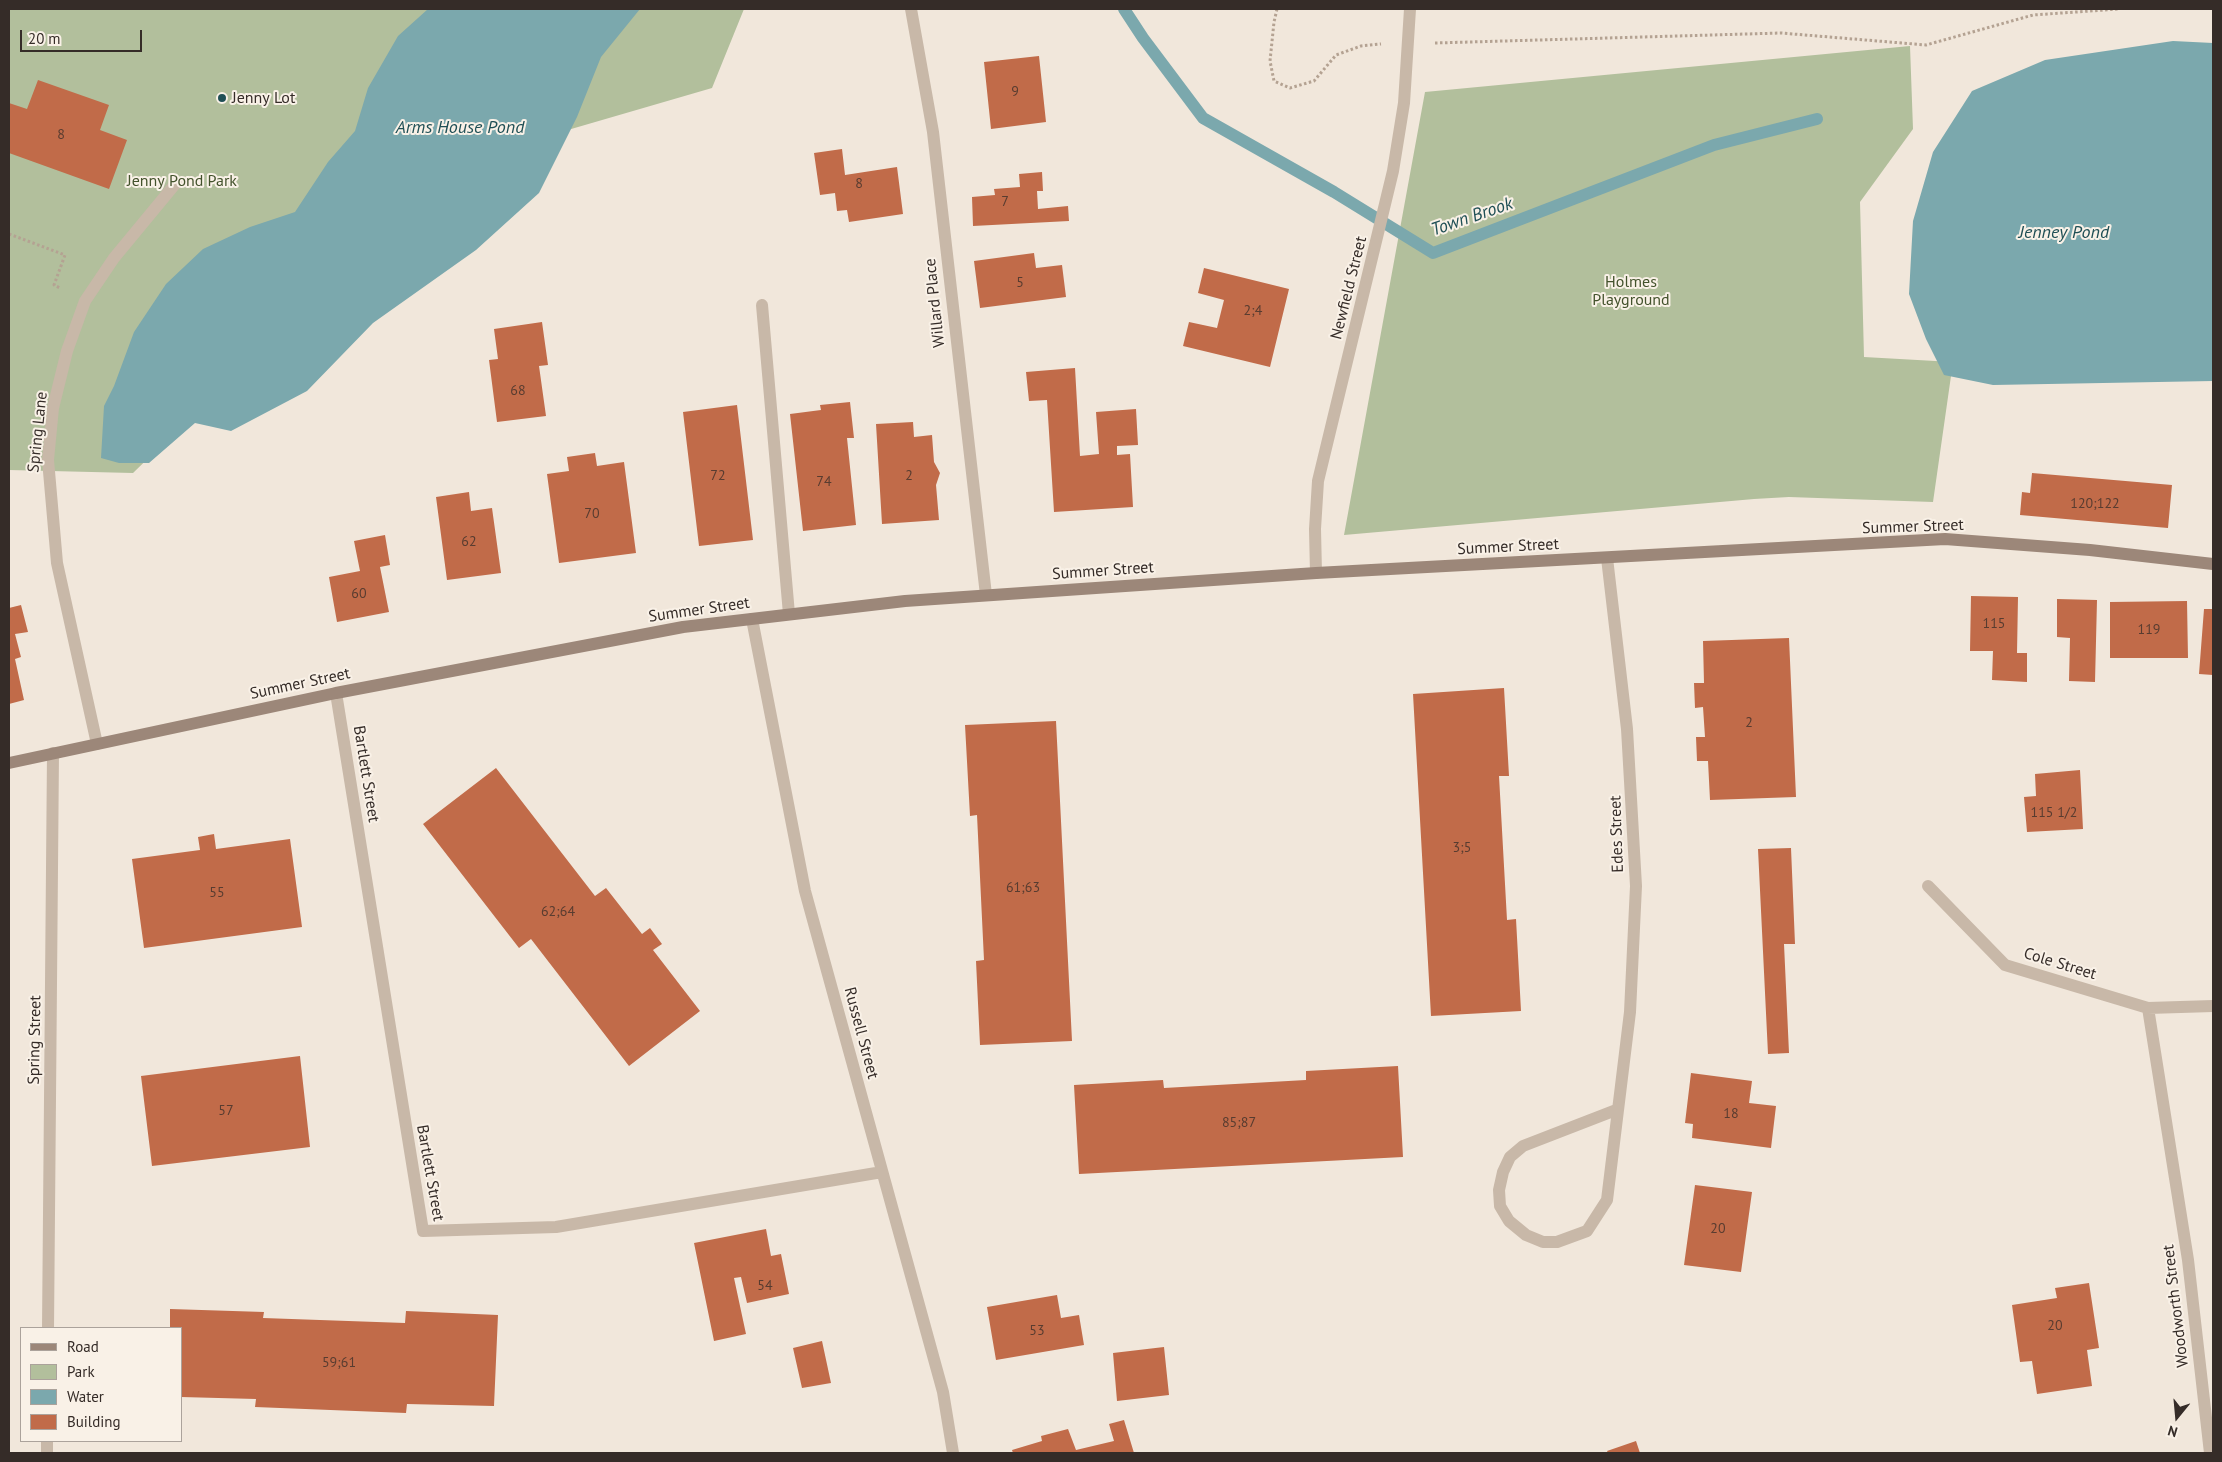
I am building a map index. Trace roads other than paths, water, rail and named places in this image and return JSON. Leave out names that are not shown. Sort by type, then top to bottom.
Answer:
[{"type":"main road","name":"Summer Street","points":[[9,764],[336,693],[683,627],[905,601],[1316,573],[1945,539],[2090,550],[2213,564]]},
{"type":"street","name":"Willard Place","points":[[910,9],[932,132],[986,595]]},
{"type":"street","name":"Newfield Street","points":[[1316,573],[1315,530],[1318,481],[1394,172],[1404,104],[1410,9]]},
{"type":"street","name":"Spring Lane","points":[[97,744],[57,563],[48,460],[53,408],[67,352],[85,302],[114,258],[176,183]]},
{"type":"street","points":[[762,305],[789,614]]},
{"type":"street","name":"Edes Street","points":[[1607,558],[1627,729],[1636,886],[1630,1012],[1616,1110],[1607,1200],[1587,1231],[1558,1242],[1543,1242],[1526,1235],[1509,1221],[1500,1206],[1498,1190],[1510,1157],[1523,1146],[1616,1110]]},
{"type":"street","name":"Russell Street","points":[[752,619],[805,891],[943,1392],[953,1453]]},
{"type":"street","name":"Bartlett Street","points":[[336,693],[423,1232],[556,1227],[882,1172]]},
{"type":"street","name":"Spring Street","points":[[48,1327],[53,753]]},
{"type":"street","name":"Cole Street","points":[[1928,886],[2005,965],[2148,1008],[2213,1006]]},
{"type":"street","name":"Woodworth Street","points":[[2148,1008],[2188,1260],[2210,1453]]},
{"type":"water","name":"Arms House Pond","points":[[428,9],[640,9],[601,57],[577,117],[539,193],[476,250],[373,323],[307,391],[231,431],[195,423],[149,463],[119,463],[101,458],[104,406],[114,386],[134,332],[166,284],[203,249],[250,227],[295,212],[328,162],[355,131],[368,88],[398,36]]},
{"type":"water","name":"Jenney Pond","points":[[2173,41],[2213,43],[2213,381],[1993,385],[1944,375],[1926,339],[1909,294],[1913,221],[1933,152],[1972,91],[2045,60]]},
{"type":"waterway","name":"Town Brook","points":[[1124,9],[1143,38],[1203,118],[1334,192],[1433,253],[1714,145],[1817,119]]},
{"type":"place","name":"Jenny Lot","points":[[222,98]]},
{"type":"park label","name":"Jenny Pond Park","points":[[182,181]]},
{"type":"park label","name":"Holmes Playground","points":[[1631,291]]}]
